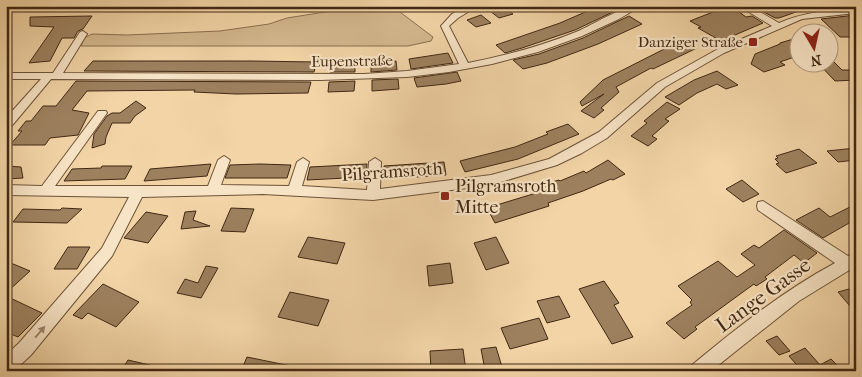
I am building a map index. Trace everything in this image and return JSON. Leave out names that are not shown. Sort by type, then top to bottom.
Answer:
[{"type":"street","points":[[465,67],[446,33],[446,26],[455,16],[474,6]]},
{"type":"street","name":"Eupenstraße","points":[[6,76],[365,77],[465,67],[515,56],[540,48],[607,22],[637,6]]},
{"type":"street","points":[[743,6],[779,26]]},
{"type":"street","name":"Pilgramsroth","points":[[6,190],[138,192],[213,190],[373,194],[491,180],[553,162],[603,135],[643,99],[686,69],[721,51],[812,14],[856,10]]},
{"type":"street","points":[[6,125],[52,76],[83,34]]},
{"type":"street","points":[[44,192],[102,112]]},
{"type":"street","points":[[213,190],[224,160]]},
{"type":"street","points":[[294,192],[303,162]]},
{"type":"street","points":[[373,194],[375,162]]},
{"type":"street","points":[[6,367],[31,342],[107,252],[138,192]]},
{"type":"street","points":[[763,206],[851,261]]},
{"type":"street","name":"Lange Gasse","points":[[698,371],[780,304],[851,261]]},
{"type":"shaded area","points":[[363,6],[392,6],[433,37],[431,41],[408,46],[81,46],[84,38],[92,34],[127,35],[220,31],[269,24],[287,18]]},
{"type":"building","points":[[599,6],[609,6],[617,10],[575,30],[505,53],[496,45],[560,23]]},
{"type":"building","points":[[712,6],[731,6],[746,17],[752,16],[763,23],[721,41],[698,28],[701,27],[690,21],[718,10]]},
{"type":"building","points":[[782,6],[854,6],[813,11],[810,7],[779,18],[764,12]]},
{"type":"building","points":[[504,7],[513,14],[499,18],[490,11]]},
{"type":"building","points":[[481,15],[491,23],[476,27],[467,20]]},
{"type":"building","points":[[856,15],[856,37],[840,37],[840,22],[824,22],[821,19]]},
{"type":"building","points":[[92,16],[74,38],[62,38],[50,61],[29,63],[54,27],[30,26],[30,17]]},
{"type":"building","points":[[629,16],[642,24],[598,44],[547,63],[523,69],[513,60],[539,54],[583,38]]},
{"type":"building","points":[[790,40],[790,58],[780,62],[785,65],[764,72],[751,64],[755,54]]},
{"type":"building","points":[[678,42],[681,44],[686,42],[697,48],[653,69],[651,68],[616,87],[619,92],[601,108],[604,110],[594,118],[581,111],[604,94],[582,106],[580,102],[603,80]]},
{"type":"building","points":[[448,53],[453,63],[411,69],[409,59]]},
{"type":"building","points":[[93,61],[317,62],[314,72],[84,71]]},
{"type":"building","points":[[355,61],[355,72],[330,72],[331,62]]},
{"type":"building","points":[[371,61],[396,61],[397,70],[371,72]]},
{"type":"building","points":[[840,68],[842,70],[856,70],[856,80],[835,81],[826,72],[840,72]]},
{"type":"building","points":[[717,71],[738,85],[726,89],[717,84],[697,93],[679,105],[665,97],[694,80]]},
{"type":"building","points":[[457,72],[461,81],[446,84],[417,87],[414,78]]},
{"type":"building","points":[[398,79],[399,89],[372,91],[372,80]]},
{"type":"building","points":[[76,81],[311,82],[308,93],[236,94],[194,92],[195,90],[87,91],[72,110],[89,113],[78,135],[50,138],[45,145],[10,145],[22,131],[18,131],[26,121],[31,121],[43,106],[56,106]]},
{"type":"building","points":[[355,81],[354,91],[328,92],[329,82]]},
{"type":"building","points":[[136,101],[146,108],[135,116],[130,123],[112,123],[105,144],[92,148],[94,134],[107,116],[112,113],[120,113]]},
{"type":"building","points":[[667,102],[680,109],[665,119],[669,121],[652,136],[657,139],[648,146],[631,136],[647,123],[644,121]]},
{"type":"building","points":[[568,124],[579,134],[518,159],[465,172],[460,161],[515,147]]},
{"type":"building","points":[[856,148],[856,160],[838,162],[827,151]]},
{"type":"building","points":[[799,149],[817,163],[786,173],[776,164],[779,163],[775,159],[778,158],[776,156]]},
{"type":"building","points":[[608,160],[625,174],[548,203],[549,206],[495,223],[487,208],[546,190],[542,185],[560,181],[584,171],[586,173]]},
{"type":"building","points":[[444,162],[446,175],[385,179],[384,166]]},
{"type":"building","points":[[211,164],[207,176],[144,181],[150,169]]},
{"type":"building","points":[[367,164],[366,177],[307,180],[310,167]]},
{"type":"building","points":[[230,165],[291,165],[287,178],[225,178]]},
{"type":"building","points":[[6,166],[21,167],[23,178],[6,179]]},
{"type":"building","points":[[102,166],[132,166],[125,179],[64,181],[72,169],[101,168]]},
{"type":"building","points":[[742,180],[759,194],[743,202],[726,189]]},
{"type":"building","points":[[856,204],[856,219],[823,238],[796,220],[819,208],[830,217]]},
{"type":"building","points":[[62,208],[82,209],[67,223],[13,222],[23,209],[60,210]]},
{"type":"building","points":[[231,208],[254,209],[245,232],[221,231]]},
{"type":"building","points":[[196,211],[193,220],[210,226],[181,229],[185,212]]},
{"type":"building","points":[[146,212],[168,216],[148,243],[124,238]]},
{"type":"building","points":[[784,230],[817,253],[804,263],[794,255],[765,277],[767,279],[756,286],[754,284],[695,327],[697,329],[684,339],[666,323],[692,305],[690,302],[692,300],[678,286],[718,261],[737,277],[755,265],[741,254],[754,245],[759,248]]},
{"type":"building","points":[[308,237],[345,243],[337,264],[298,257]]},
{"type":"building","points":[[496,237],[509,263],[486,270],[474,243]]},
{"type":"building","points":[[68,247],[90,247],[77,269],[54,269]]},
{"type":"building","points":[[6,261],[30,271],[6,293]]},
{"type":"building","points":[[450,263],[453,283],[429,286],[427,266]]},
{"type":"building","points":[[206,266],[218,268],[201,298],[177,293],[185,279],[198,283]]},
{"type":"building","points":[[604,281],[619,303],[614,305],[633,337],[612,344],[579,289]]},
{"type":"building","points":[[103,284],[139,302],[116,327],[88,313],[82,319],[73,315]]},
{"type":"building","points":[[849,289],[856,297],[856,313],[838,292]]},
{"type":"building","points":[[290,292],[329,300],[318,326],[278,317]]},
{"type":"building","points":[[6,296],[42,313],[18,337],[6,332]]},
{"type":"building","points":[[559,296],[570,317],[547,323],[537,301]]},
{"type":"building","points":[[539,318],[548,339],[510,349],[501,328]]},
{"type":"building","points":[[777,336],[790,351],[779,355],[766,341]]},
{"type":"building","points":[[496,347],[502,367],[485,370],[481,349]]},
{"type":"building","points":[[805,348],[820,365],[831,359],[843,371],[802,371],[789,356]]},
{"type":"building","points":[[463,349],[466,371],[431,371],[430,351]]},
{"type":"building","points":[[247,357],[291,366],[291,371],[241,371]]},
{"type":"building","points":[[128,360],[158,367],[157,371],[121,371]]},
{"type":"place","name":"Danziger Straße","points":[[753,42]]},
{"type":"place","name":"Pilgramsroth Mitte","points":[[445,196]]}]
